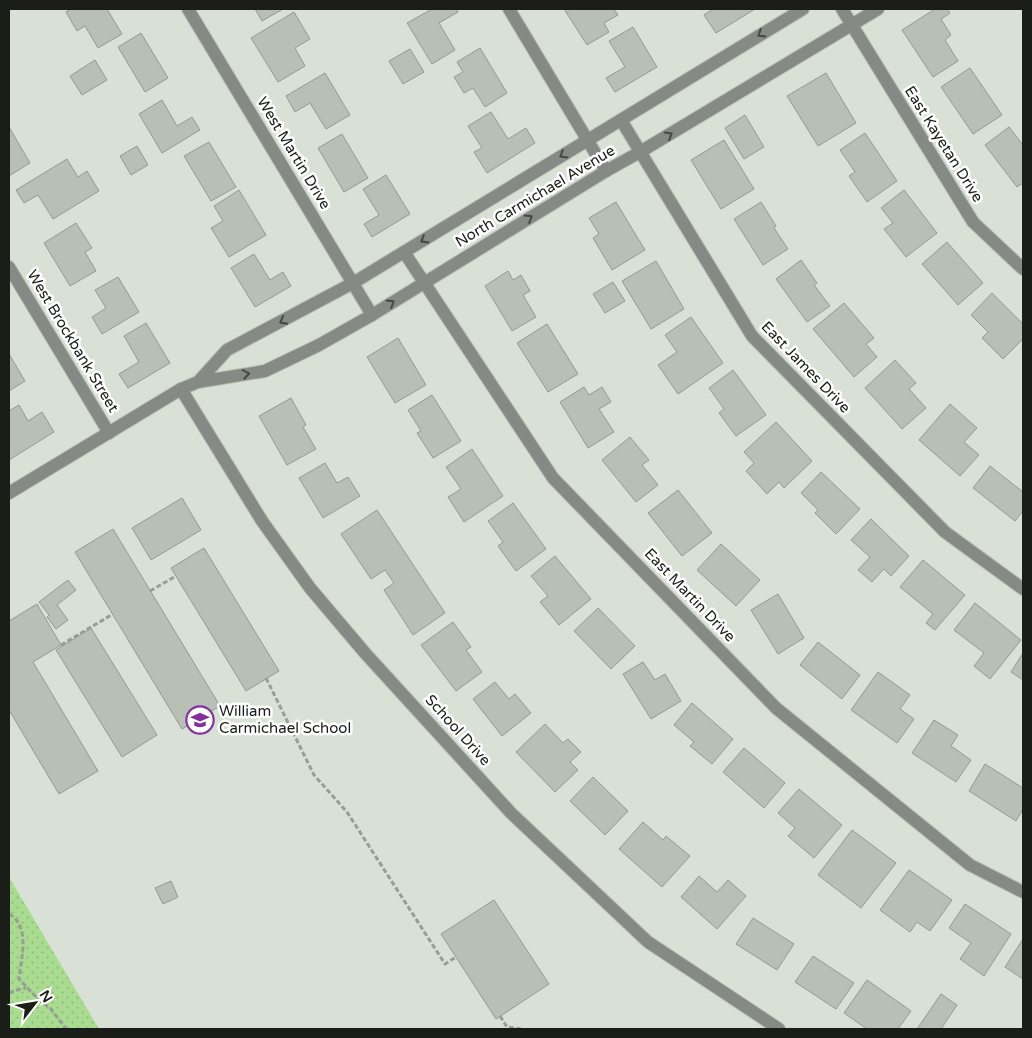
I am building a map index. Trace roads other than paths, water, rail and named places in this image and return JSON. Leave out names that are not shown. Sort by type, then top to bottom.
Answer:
[{"type":"street","name":"West Martin Drive","points":[[188,9],[372,315]]},
{"type":"street","points":[[509,9],[606,171]]},
{"type":"street","name":"North Carmichael Avenue","points":[[198,382],[227,350],[353,283],[802,9]]},
{"type":"street","name":"East Kayetan Drive","points":[[842,9],[973,222],[1023,270]]},
{"type":"street","name":"North Carmichael Avenue","points":[[9,493],[181,389],[198,382],[265,371],[319,345],[372,315],[606,171],[878,9]]},
{"type":"street","name":"East James Drive","points":[[621,120],[752,336],[945,532],[1023,589]]},
{"type":"street","name":"East Martin Drive","points":[[404,252],[553,478],[776,708],[970,865],[1023,892]]},
{"type":"street","name":"West Brockbank Street","points":[[9,267],[109,433]]},
{"type":"street","name":"School Drive","points":[[181,389],[262,521],[310,588],[365,653],[511,813],[648,942],[778,1029]]},
{"type":"place","name":"William Carmichael School","points":[[200,720]]}]
